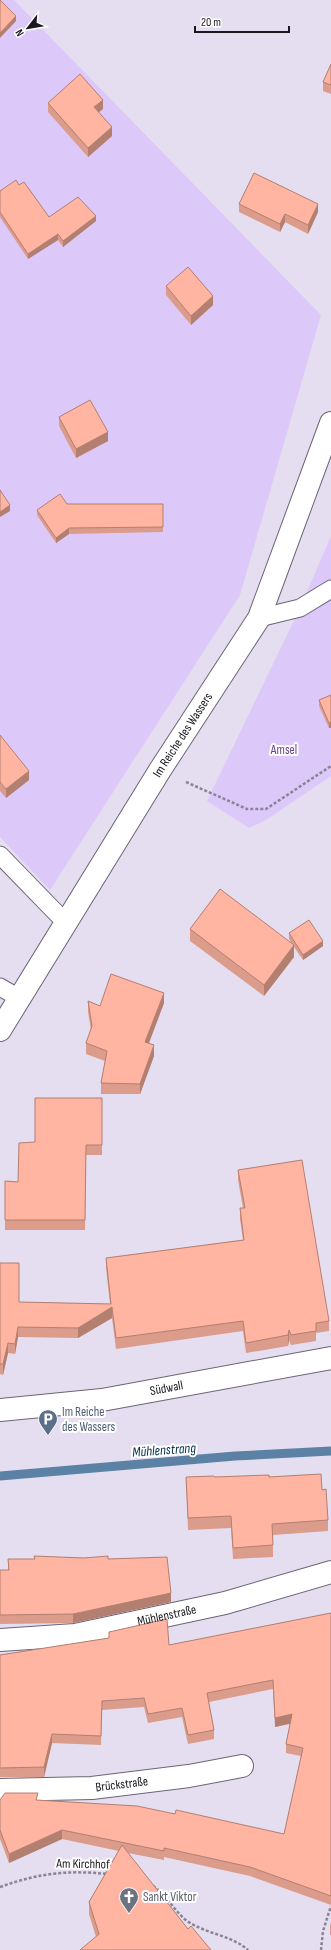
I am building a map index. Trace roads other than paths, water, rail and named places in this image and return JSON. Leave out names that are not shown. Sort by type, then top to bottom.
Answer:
[{"type":"street","name":"Im Reiche des Wassers","points":[[0,1030],[160,770],[259,618],[331,423]]},
{"type":"street","name":"Südwall","points":[[0,1410],[102,1400],[331,1358]]},
{"type":"street","name":"Mühlenstraße","points":[[0,1640],[75,1635],[225,1603],[331,1572]]},
{"type":"street","name":"Brückstraße","points":[[0,1790],[92,1788],[189,1776],[242,1766]]},
{"type":"lane","points":[[259,618],[300,608],[331,589]]},
{"type":"lane","points":[[0,855],[66,923]]},
{"type":"lane","points":[[0,987],[19,998]]},
{"type":"waterway","name":"Mühlenstrang","points":[[0,1476],[235,1456],[331,1451]]},
{"type":"place","name":"Im Reiche des Wassers","points":[[48,1436]]},
{"type":"place","name":"Sankt Viktor","points":[[129,1914]]},
{"type":"park label","name":"Amsel","points":[[284,750]]}]
